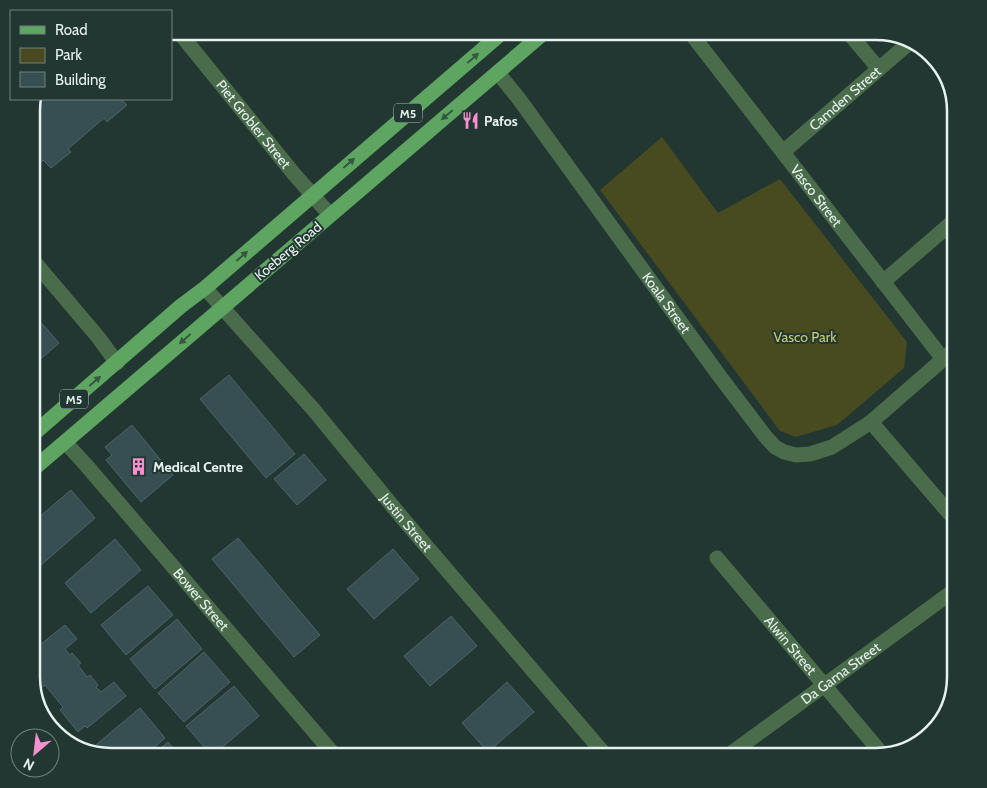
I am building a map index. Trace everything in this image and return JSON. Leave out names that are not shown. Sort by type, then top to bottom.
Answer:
[{"type":"main road","name":"Koeberg Road","points":[[40,428],[493,40]]},
{"type":"main road","name":"Koeberg Road","points":[[40,463],[535,40]]},
{"type":"street","name":"Piet Grobler Street","points":[[185,40],[330,216]]},
{"type":"street","name":"Vasco Street","points":[[696,40],[943,359]]},
{"type":"street","points":[[855,40],[879,69]]},
{"type":"street","name":"Camden Street","points":[[783,152],[905,46]]},
{"type":"street","name":"Koala Street","points":[[498,72],[718,374],[775,447],[796,455],[810,454],[832,447],[871,422]]},
{"type":"street","points":[[883,282],[947,227]]},
{"type":"street","points":[[40,269],[98,337],[116,363]]},
{"type":"street","name":"Justin Street","points":[[205,288],[313,409],[404,520],[600,748]]},
{"type":"street","points":[[947,356],[871,422],[947,511]]},
{"type":"street","name":"Bower Street","points":[[65,442],[86,464],[328,748]]},
{"type":"street","name":"Alwin Street","points":[[717,558],[877,748]]},
{"type":"street","name":"Da Gama Street","points":[[738,748],[947,596]]},
{"type":"green space","name":"Vasco Park","points":[[662,137],[718,213],[780,179],[907,342],[904,368],[837,425],[796,437],[780,431],[600,190]]},
{"type":"building","points":[[41,100],[122,100],[127,105],[107,122],[104,118],[68,149],[71,152],[51,168],[43,160],[40,162]]},
{"type":"building","points":[[40,321],[59,343],[40,360]]},
{"type":"building","points":[[229,375],[295,454],[266,478],[200,399]]},
{"type":"building","name":"Medical Centre","points":[[132,425],[173,475],[141,502],[106,460],[112,455],[105,447]]},
{"type":"building","points":[[304,454],[326,480],[297,505],[274,479]]},
{"type":"building","points":[[71,490],[95,518],[40,566],[40,516]]},
{"type":"building","points":[[238,538],[320,635],[294,657],[212,559]]},
{"type":"building","points":[[115,539],[141,570],[91,613],[65,583]]},
{"type":"building","points":[[393,549],[419,579],[374,619],[347,589]]},
{"type":"building","points":[[148,586],[173,615],[126,655],[101,625]]},
{"type":"building","points":[[451,616],[477,646],[430,686],[404,656]]},
{"type":"building","points":[[177,619],[202,649],[155,689],[130,659]]},
{"type":"building","points":[[65,625],[77,639],[65,649],[70,655],[72,653],[81,663],[78,665],[87,677],[90,675],[101,692],[114,682],[126,696],[87,728],[85,726],[78,732],[60,710],[63,707],[45,685],[42,687],[40,685],[40,645]]},
{"type":"building","points":[[204,652],[230,682],[184,722],[158,693]]},
{"type":"building","points":[[507,682],[534,712],[493,748],[484,748],[462,723]]},
{"type":"building","points":[[234,686],[259,716],[221,748],[205,748],[186,726]]},
{"type":"building","points":[[140,708],[165,738],[153,748],[94,746]]},
{"type":"building","points":[[168,742],[173,748],[161,748]]},
{"type":"place","name":"Pafos","points":[[470,121]]},
{"type":"place","name":"Medical Centre","points":[[139,467]]}]
